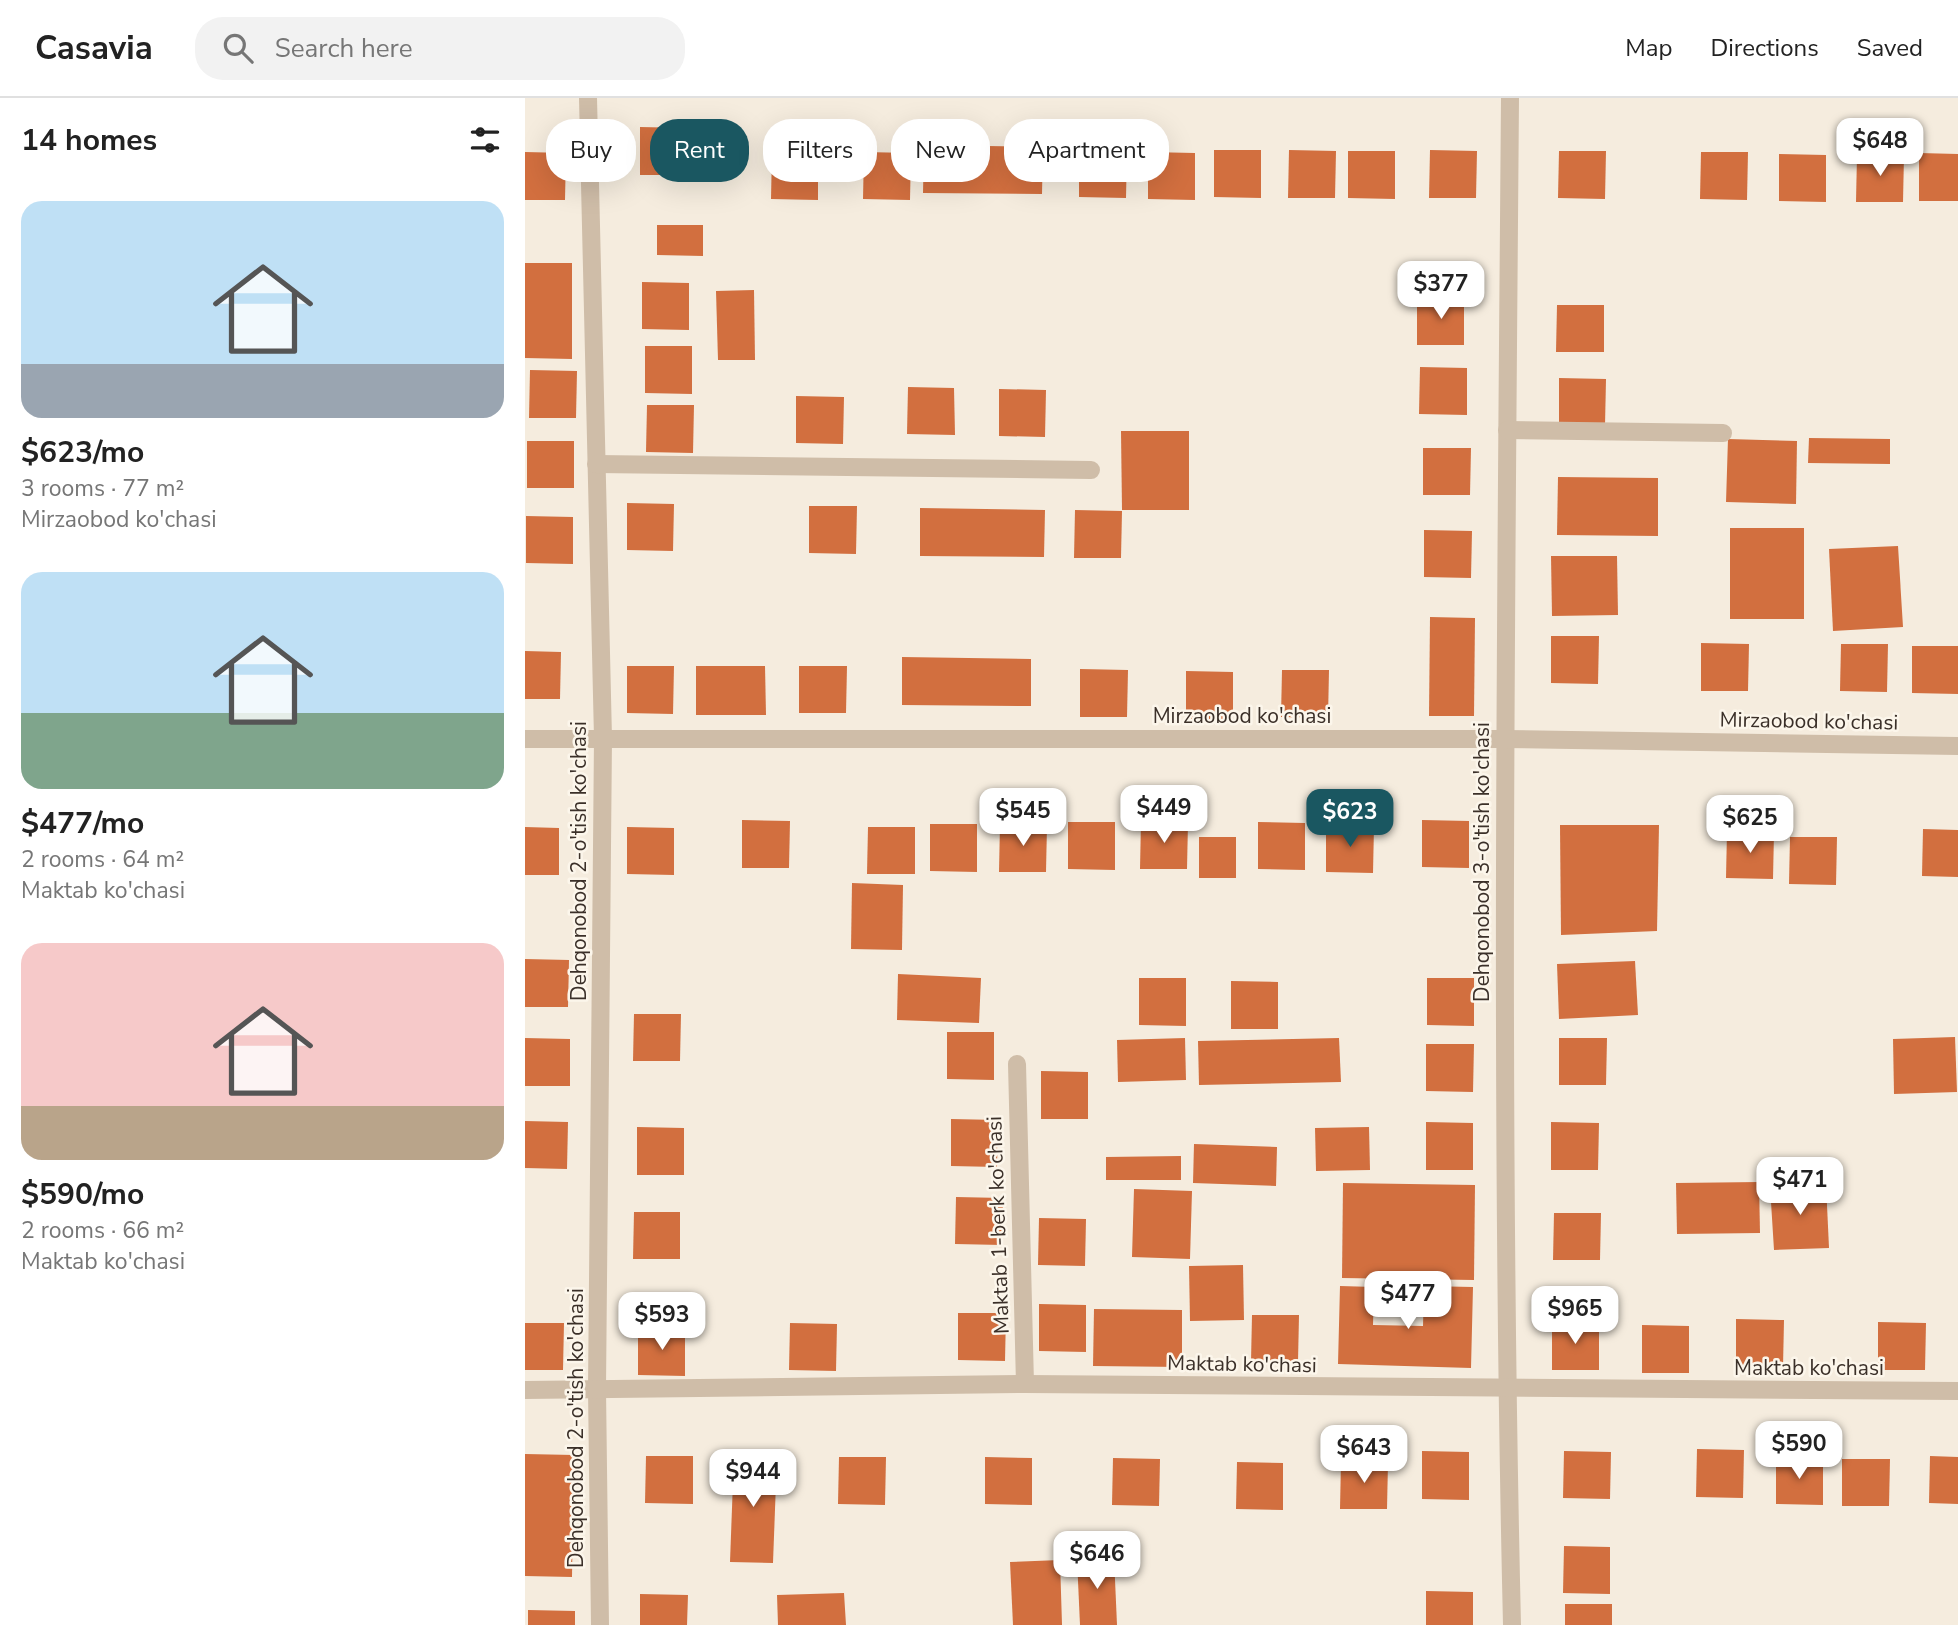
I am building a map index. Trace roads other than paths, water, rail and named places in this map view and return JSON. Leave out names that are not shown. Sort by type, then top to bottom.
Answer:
[{"type":"street","name":"Dehqonobod 2-o'tish ko'chasi","points":[[588,98],[603,738],[597,1390],[600,1625]]},
{"type":"street","name":"Dehqonobod 3-o'tish ko'chasi","points":[[1510,98],[1504,739],[1506,1389],[1512,1625]]},
{"type":"street","points":[[1507,430],[1723,433]]},
{"type":"street","points":[[596,464],[1091,470]]},
{"type":"street","name":"Mirzaobod ko'chasi","points":[[525,739],[1504,739],[1958,746]]},
{"type":"street","name":"Maktab 1-berk ko'chasi","points":[[1017,1064],[1025,1384]]},
{"type":"street","name":"Maktab ko'chasi","points":[[525,1390],[1025,1384],[1958,1391]]}]
